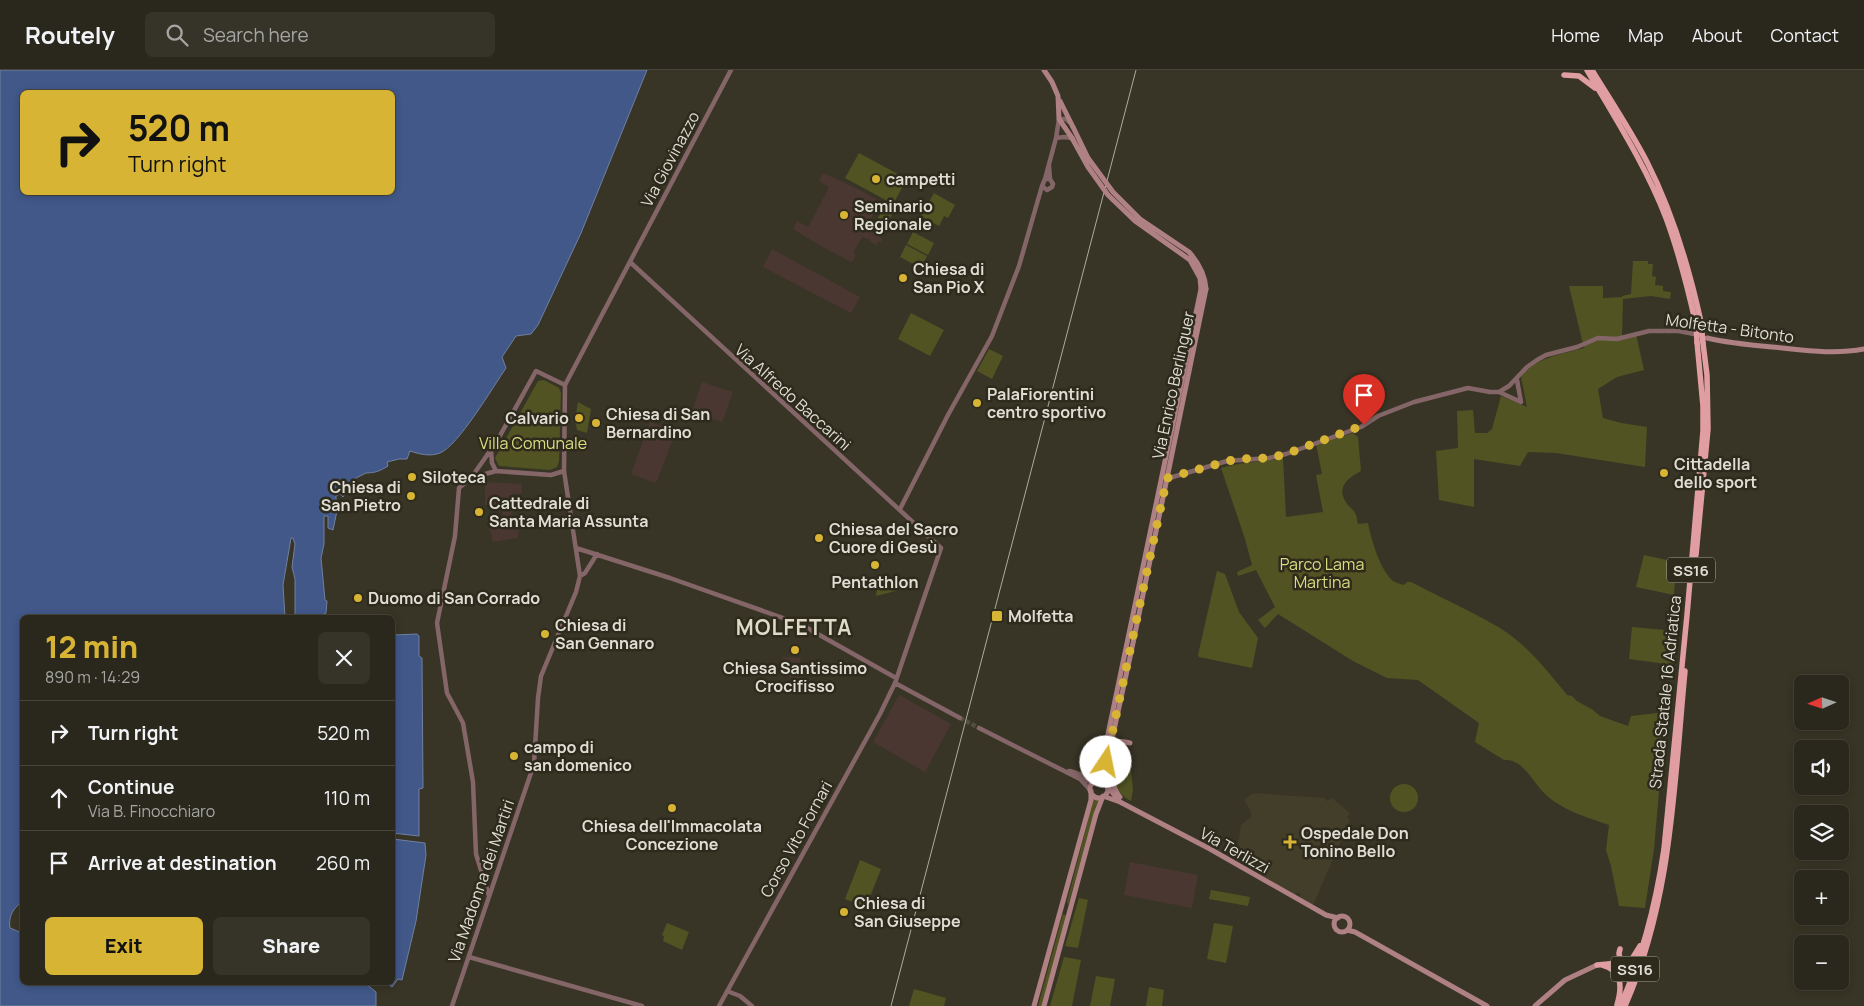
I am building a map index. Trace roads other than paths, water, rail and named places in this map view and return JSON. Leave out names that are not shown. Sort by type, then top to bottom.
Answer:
[{"type":"highway","name":"SS16","points":[[1568,70],[1564,75],[1579,76],[1600,93]]},
{"type":"highway","name":"Strada Statale 16 Adriatica","points":[[1587,70],[1637,157],[1665,217],[1685,276],[1702,341],[1708,403],[1706,448],[1668,851],[1663,886],[1650,939],[1625,1006]]},
{"type":"highway","name":"Strada Statale 16 Adriatica","points":[[1592,70],[1647,162],[1669,213],[1684,252],[1698,324]]},
{"type":"highway","name":"Strada Statale 16 Adriatica","points":[[1619,1006],[1634,974],[1647,931],[1658,886],[1664,849],[1701,456],[1703,406],[1702,341]]},
{"type":"highway","points":[[1597,965],[1626,963],[1634,958],[1647,931]]},
{"type":"highway","points":[[1620,949],[1620,960],[1626,963]]},
{"type":"highway","points":[[1597,965],[1612,969],[1618,975],[1621,983],[1619,1006]]},
{"type":"main road","points":[[1044,70],[1052,82],[1088,158],[1113,192],[1140,219],[1188,252],[1195,259],[1204,278],[1204,289]]},
{"type":"main road","points":[[1058,96],[1059,119]]},
{"type":"main road","name":"Via Enrico Berlinguer","points":[[1059,119],[1088,167],[1108,195],[1135,221],[1190,260],[1204,289],[1168,478],[1109,748],[1106,768],[1107,786]]},
{"type":"main road","name":"Via Enrico Berlinguer","points":[[1096,781],[1108,734],[1204,289]]},
{"type":"main road","name":"Molfetta - Bitonto","points":[[1702,341],[1815,352],[1849,352],[1864,349]]},
{"type":"main road","name":"Via Terlizzi","points":[[1130,743],[1120,742],[1114,744],[1110,756],[1114,790],[1131,808]]},
{"type":"main road","points":[[1034,1006],[1091,800],[1091,785],[1096,781],[1104,782],[1107,786],[1106,793],[1095,817],[1044,1006]]},
{"type":"main road","name":"Via Terlizzi","points":[[1107,786],[1120,802]]},
{"type":"main road","points":[[1090,791],[1097,797],[1103,796]]},
{"type":"main road","name":"Via Terlizzi","points":[[1103,796],[1120,802],[1210,849],[1326,915],[1346,918],[1348,928]]},
{"type":"main road","name":"Via Terlizzi","points":[[1095,817],[1100,806],[1107,802],[1131,808]]},
{"type":"main road","name":"Via Terlizzi","points":[[1326,915],[1335,925]]},
{"type":"main road","points":[[1338,918],[1335,925],[1339,931],[1348,928],[1487,1006]]},
{"type":"main road","points":[[1536,1006],[1565,980],[1597,965]]},
{"type":"street","name":"Via Giovinazzo","points":[[565,385],[731,70]]},
{"type":"street","points":[[900,509],[948,415],[992,336],[1019,266],[1042,186],[1047,179],[1048,165],[1056,138],[1059,119],[1066,119],[1073,127]]},
{"type":"street","points":[[1056,138],[1067,136],[1072,138]]},
{"type":"street","points":[[1039,197],[1052,187],[1053,184],[1047,179]]},
{"type":"street","points":[[1042,186],[1047,190]]},
{"type":"street","name":"Via Alfredo Baccarini","points":[[630,261],[720,347],[941,548]]},
{"type":"street","name":"Molfetta - Bitonto","points":[[1499,392],[1517,380],[1527,367],[1537,360],[1598,338],[1617,339],[1649,331],[1679,331],[1702,341]]},
{"type":"street","points":[[489,896],[476,854],[475,804],[464,723],[447,693],[437,623],[456,536],[459,488],[471,478],[491,450],[536,371],[565,385],[564,471],[580,576],[585,573],[597,554]]},
{"type":"street","points":[[1161,482],[1168,478],[1227,461],[1280,455],[1355,429],[1378,416],[1414,402],[1468,388],[1499,392],[1521,402],[1517,380]]},
{"type":"street","points":[[491,450],[492,463],[496,471]]},
{"type":"street","points":[[471,478],[496,471],[551,475],[564,471]]},
{"type":"street","points":[[576,548],[800,624],[960,718]]},
{"type":"street","name":"Corso Vito Fornari","points":[[719,1006],[880,714],[896,681],[941,548]]},
{"type":"street","name":"Via Madonna dei Martiri","points":[[452,1006],[534,764],[538,698],[544,667],[576,592],[580,576]]},
{"type":"street","points":[[980,728],[1080,779],[1096,781]]},
{"type":"street","points":[[1066,771],[1091,776],[1108,734]]},
{"type":"street","points":[[1080,779],[1090,791]]},
{"type":"street","points":[[469,957],[642,1006]]},
{"type":"street","points":[[727,991],[740,996],[752,1006]]},
{"type":"water","points":[[0,70],[647,70],[581,233],[538,325],[531,334],[516,336],[502,357],[506,368],[475,415],[456,439],[440,453],[428,455],[410,451],[407,459],[387,462],[388,466],[356,478],[343,497],[340,494],[336,496],[336,500],[339,501],[333,530],[328,528],[328,516],[324,516],[324,544],[321,558],[325,600],[327,601],[326,613],[322,615],[295,615],[295,579],[292,567],[295,544],[293,538],[291,538],[283,585],[285,615],[20,615],[20,904],[12,913],[10,928],[20,932],[20,985],[367,985],[376,992],[376,1006],[0,1006]]},
{"type":"water","points":[[417,634],[419,636],[419,656],[422,658],[423,788],[419,789],[419,836],[395,833],[395,635]]},
{"type":"water","points":[[395,839],[425,843],[426,855],[416,921],[402,980],[398,979],[395,983]]},
{"type":"tunnel","points":[[960,718],[979,728]]},
{"type":"railway","points":[[891,1006],[1136,70]]},
{"type":"place","name":"campetti","points":[[876,179]]},
{"type":"place","name":"Seminario Regionale","points":[[844,215]]},
{"type":"place","name":"Chiesa di San Pio X","points":[[903,278]]},
{"type":"place","name":"PalaFiorentini centro sportivo","points":[[977,403]]},
{"type":"place","name":"Calvario","points":[[579,418]]},
{"type":"place","name":"Chiesa di San Bernardino","points":[[596,423]]},
{"type":"place","name":"Cittadella dello sport","points":[[1664,473]]},
{"type":"place","name":"Siloteca","points":[[412,477]]},
{"type":"place","name":"Chiesa di San Pietro","points":[[411,496]]},
{"type":"place","name":"Cattedrale di Santa Maria Assunta","points":[[479,512]]},
{"type":"place","name":"Chiesa del Sacro Cuore di Gesù","points":[[819,538]]},
{"type":"place","name":"Pentathlon","points":[[875,565]]},
{"type":"place","name":"Duomo di San Corrado","points":[[358,598]]},
{"type":"place","name":"Molfetta","points":[[997,616]]},
{"type":"place","name":"Chiesa di San Gennaro","points":[[545,634]]},
{"type":"place","name":"Chiesa Santissimo Crocifisso","points":[[795,650]]},
{"type":"place","name":"campo di san domenico","points":[[514,756]]},
{"type":"place","name":"Chiesa dell'Immacolata Concezione","points":[[672,808]]},
{"type":"place","name":"Ospedale Don Tonino Bello","points":[[1290,842]]},
{"type":"place","name":"Chiesa di San Giuseppe","points":[[844,912]]},
{"type":"district","name":"MOLFETTA","points":[[794,627]]},
{"type":"park label","name":"Villa Comunale","points":[[533,443]]},
{"type":"park label","name":"Parco Lama Martina","points":[[1322,573]]}]
